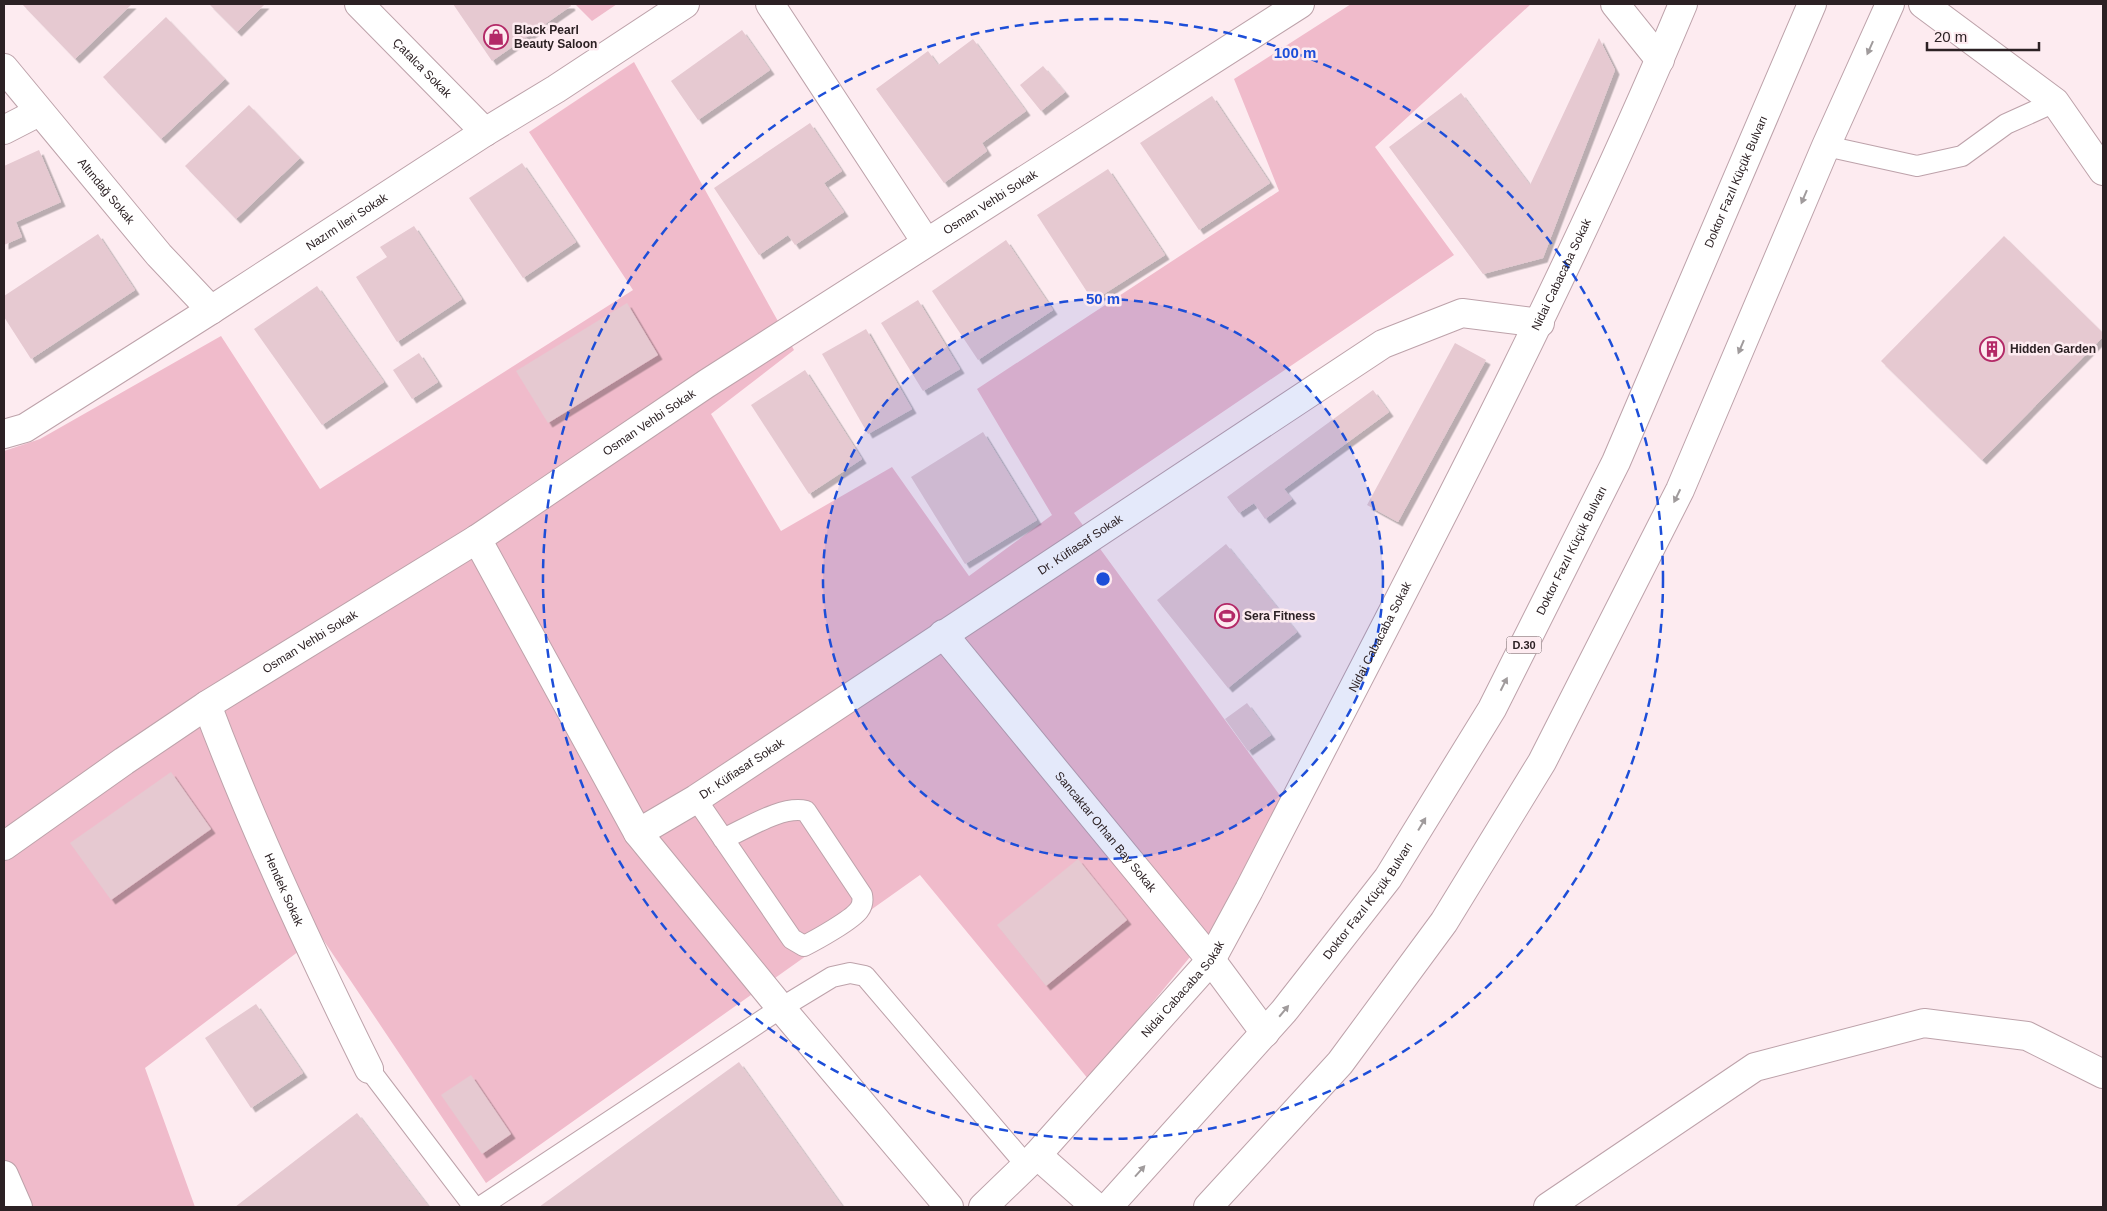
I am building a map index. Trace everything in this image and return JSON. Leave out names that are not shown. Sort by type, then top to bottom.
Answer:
[{"type":"main road","name":"Çatalca Sokak","points":[[359,4],[485,132]]},
{"type":"main road","name":"Nazım İleri Sokak","points":[[4,434],[25,428],[212,310],[685,4]]},
{"type":"main road","points":[[770,4],[926,242]]},
{"type":"main road","name":"Osman Vehbi Sokak","points":[[4,846],[207,705],[476,539],[706,384],[1300,4]]},
{"type":"main road","points":[[1614,4],[1660,60]]},
{"type":"main road","name":"Nidai Cabacaba Sokak","points":[[983,1207],[1032,1160],[1211,960],[1254,882],[1540,322],[1660,60],[1683,4]]},
{"type":"main road","name":"Doktor Fazıl Küçük Bulvarı","points":[[1108,1207],[1265,1032],[1388,878],[1492,709],[1616,462],[1812,4]]},
{"type":"main road","points":[[1208,1207],[1340,1063],[1444,922],[1542,762],[1680,490],[1826,146],[1890,4]]},
{"type":"main road","points":[[1923,4],[2055,102],[2103,170]]},
{"type":"main road","name":"Altındağ Sokak","points":[[4,68],[159,255],[212,310]]},
{"type":"main road","points":[[4,130],[39,112]]},
{"type":"main road","name":"Dr. Küfiasaf Sokak","points":[[638,833],[696,799],[1384,344],[1462,313],[1540,322]]},
{"type":"main road","points":[[476,539],[638,833],[781,1008],[949,1207]]},
{"type":"main road","name":"Sancaktar Orhan Bay Sokak","points":[[944,634],[1211,960],[1265,1032]]},
{"type":"main road","name":"Hendek Sokak","points":[[207,705],[240,792],[308,945],[369,1069]]},
{"type":"main road","points":[[1548,1207],[1755,1067],[1924,1023],[2027,1036],[2103,1074]]},
{"type":"main road","points":[[1032,1160],[1096,1207]]},
{"type":"main road","points":[[4,1175],[18,1207]]},
{"type":"lane","points":[[1826,146],[1918,166],[1962,156],[2006,124],[2055,102]]},
{"type":"lane","points":[[696,799],[723,839],[792,939],[804,946],[859,911],[863,902],[862,895],[806,811],[796,809],[784,811],[723,839]]},
{"type":"lane","points":[[480,1207],[781,1008],[832,977],[850,973],[864,976],[1032,1160]]},
{"type":"lane","points":[[369,1069],[474,1207]]},
{"type":"shaded area","points":[[575,4],[617,4],[592,21]]},
{"type":"shaded area","points":[[1351,4],[1531,4],[1375,147],[1454,255],[1074,513],[1300,823],[1089,1080],[920,875],[486,1183],[320,935],[145,1068],[195,1207],[4,1207],[4,451],[40,439],[221,336],[320,489],[633,290],[529,132],[634,62],[794,350],[711,414],[781,531],[892,467],[969,576],[1052,515],[977,389],[1279,191],[1234,79]]},
{"type":"building","points":[[22,4],[132,4],[75,59]]},
{"type":"building","points":[[209,4],[265,4],[237,32]]},
{"type":"building","points":[[453,4],[570,4],[571,6],[492,61]]},
{"type":"building","points":[[166,17],[225,79],[161,139],[103,77]]},
{"type":"building","points":[[742,30],[770,70],[698,120],[671,81]]},
{"type":"building","points":[[1599,38],[1615,70],[1543,258],[1483,274],[1389,147],[1461,93],[1530,185]]},
{"type":"building","points":[[973,39],[1026,111],[982,143],[987,151],[944,183],[876,89],[928,51],[938,65]]},
{"type":"building","points":[[1043,66],[1065,92],[1041,111],[1020,85]]},
{"type":"building","points":[[1212,96],[1270,183],[1199,230],[1140,143]]},
{"type":"building","points":[[249,105],[300,158],[236,219],[185,166]]},
{"type":"building","points":[[810,123],[842,171],[824,183],[844,212],[795,245],[788,235],[759,255],[714,188]]},
{"type":"building","points":[[39,150],[61,202],[16,222],[22,237],[4,245],[4,166]]},
{"type":"building","points":[[522,163],[576,242],[523,278],[469,198]]},
{"type":"building","points":[[1108,169],[1165,255],[1093,301],[1037,215]]},
{"type":"building","points":[[414,226],[462,299],[397,342],[356,277],[387,257],[380,247]]},
{"type":"building","points":[[98,234],[135,290],[31,359],[4,317],[4,296]]},
{"type":"building","name":"Hidden Garden","points":[[2004,236],[2103,333],[2103,337],[1982,460],[1881,361]]},
{"type":"building","points":[[1006,240],[1053,310],[978,360],[932,291]]},
{"type":"building","points":[[317,286],[384,382],[322,425],[254,329]]},
{"type":"building","points":[[918,300],[960,369],[923,391],[881,323]]},
{"type":"building","points":[[627,303],[658,355],[548,423],[516,371]]},
{"type":"building","points":[[866,329],[912,409],[868,434],[822,354]]},
{"type":"building","points":[[1455,343],[1486,360],[1398,522],[1367,505]]},
{"type":"building","points":[[419,353],[438,382],[412,399],[393,370]]},
{"type":"building","points":[[805,370],[862,459],[809,494],[751,405]]},
{"type":"building","points":[[1373,390],[1389,412],[1284,489],[1292,499],[1265,519],[1254,503],[1239,513],[1227,497]]},
{"type":"building","points":[[983,432],[1037,520],[965,564],[911,477]]},
{"type":"building","name":"Sera Fitness","points":[[1226,544],[1297,632],[1228,688],[1157,600]]},
{"type":"building","points":[[1247,703],[1271,735],[1248,751],[1225,719]]},
{"type":"building","points":[[171,772],[211,829],[111,900],[70,843]]},
{"type":"building","points":[[1078,859],[1127,920],[1046,986],[997,925]]},
{"type":"building","points":[[256,1004],[303,1073],[251,1108],[205,1038]]},
{"type":"building","points":[[739,1062],[843,1207],[539,1207]]},
{"type":"building","points":[[471,1075],[511,1134],[482,1154],[441,1095]]},
{"type":"building","points":[[357,1113],[429,1207],[235,1207]]},
{"type":"place","name":"Black Pearl Beauty Saloon","points":[[496,37]]},
{"type":"place","name":"Hidden Garden","points":[[1992,349]]},
{"type":"place","name":"Sera Fitness","points":[[1227,616]]}]
